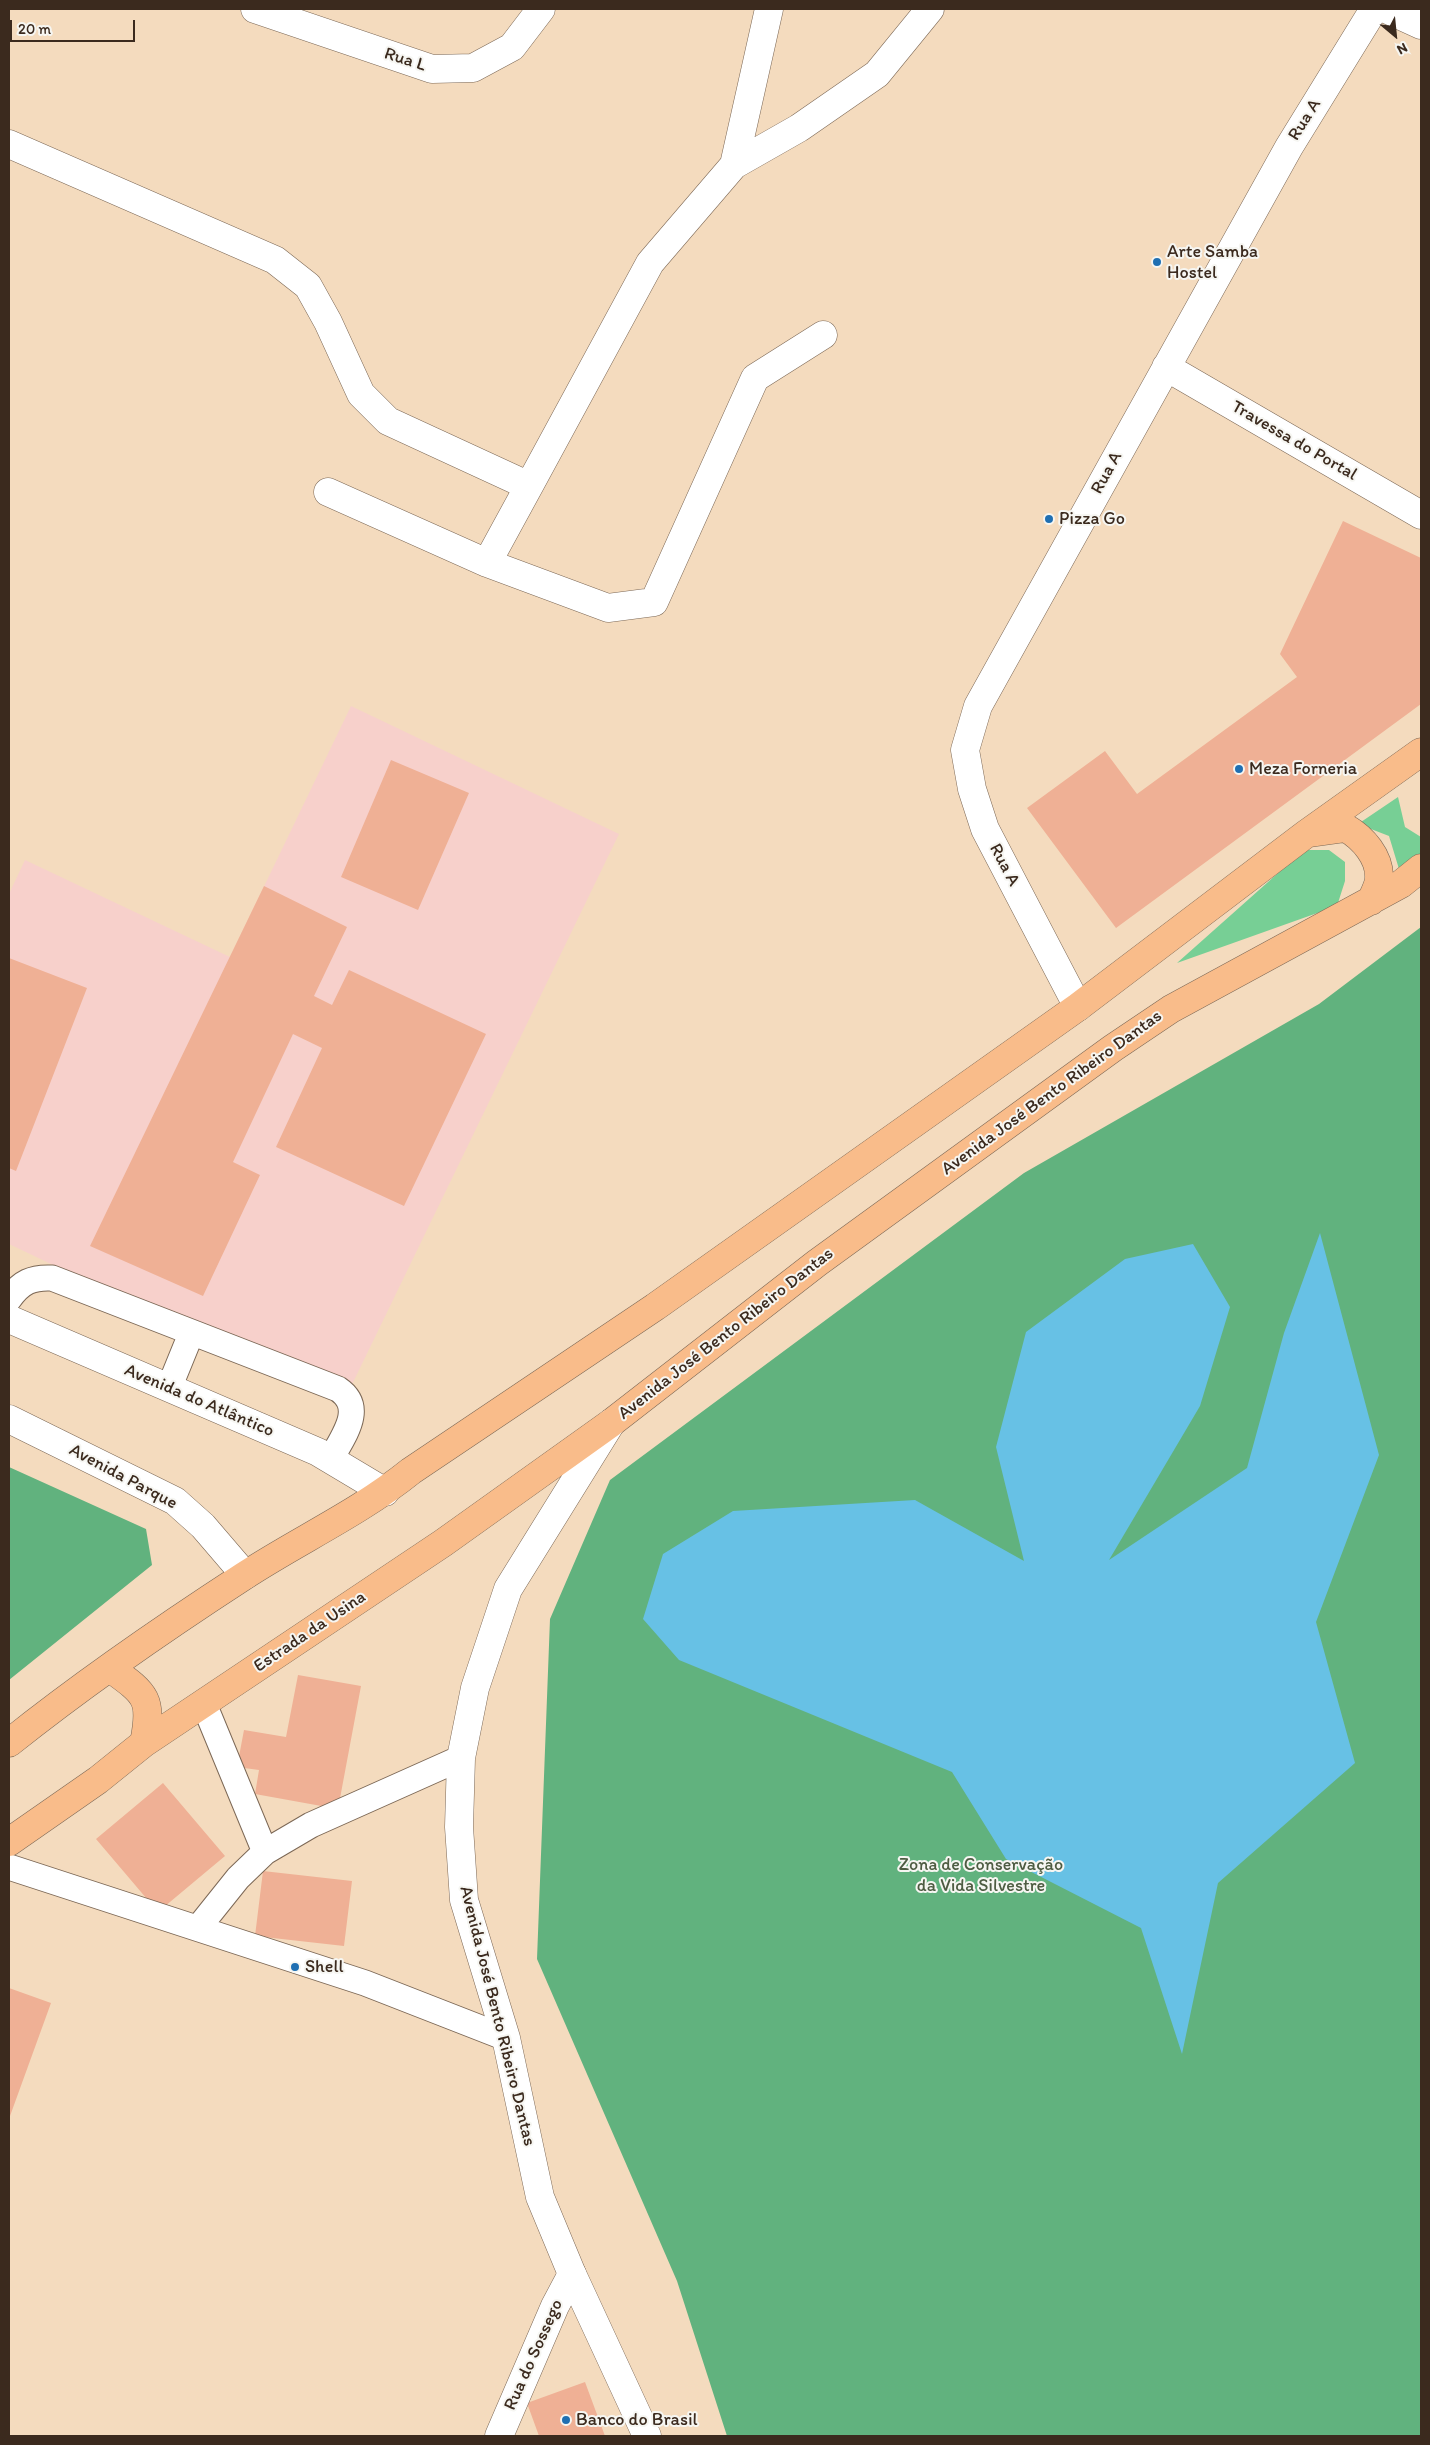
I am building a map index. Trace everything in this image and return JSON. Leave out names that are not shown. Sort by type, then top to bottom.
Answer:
[{"type":"main road","points":[[9,1743],[110,1668],[245,1575],[385,1492],[411,1471],[655,1307],[1078,1007],[1306,834],[1421,752]]},
{"type":"main road","points":[[1306,834],[1346,828],[1361,837],[1374,856],[1379,878],[1372,901]]},
{"type":"main road","name":"Avenida José Bento Ribeiro Dantas","points":[[611,1423],[817,1263],[1113,1048],[1171,1009],[1372,901],[1401,884],[1421,868]]},
{"type":"main road","name":"Estrada da Usina","points":[[9,1842],[98,1780],[144,1743],[443,1543],[611,1423]]},
{"type":"main road","points":[[110,1668],[135,1686],[146,1702],[149,1716],[144,1743]]},
{"type":"street","name":"Rua L","points":[[256,9],[432,70],[473,68],[504,52],[512,47],[540,10]]},
{"type":"street","points":[[734,165],[769,9]]},
{"type":"street","points":[[487,563],[650,262],[734,165],[799,128],[877,74],[930,9]]},
{"type":"street","name":"Rua A","points":[[1078,1007],[985,829],[972,789],[965,750],[978,706],[1289,147],[1374,9]]},
{"type":"street","points":[[1386,9],[1421,25]]},
{"type":"street","points":[[9,144],[275,260],[308,286],[328,322],[361,394],[388,421],[529,486]]},
{"type":"street","points":[[328,492],[487,563],[608,608],[654,602],[755,378],[823,336]]},
{"type":"street","name":"Travessa do Portal","points":[[1166,367],[1421,515]]},
{"type":"street","name":"Avenida do Atlântico","points":[[9,1319],[331,1459],[385,1492]]},
{"type":"street","name":"Avenida Parque","points":[[9,1419],[175,1501],[203,1526],[245,1575]]},
{"type":"street","name":"Avenida José Bento Ribeiro Dantas","points":[[611,1423],[508,1589],[475,1688],[461,1758],[459,1827],[464,1900],[506,2038],[540,2197],[572,2274],[647,2436]]},
{"type":"street","name":"Rua do Sossego","points":[[499,2436],[555,2306],[572,2274]]},
{"type":"lane","points":[[9,1299],[23,1284],[36,1278],[52,1278],[191,1334],[338,1389],[347,1395],[352,1408],[351,1420],[331,1459]]},
{"type":"lane","points":[[168,1388],[191,1334]]},
{"type":"lane","points":[[204,1704],[265,1852]]},
{"type":"lane","points":[[198,1928],[238,1878],[265,1852],[312,1825],[461,1758]]},
{"type":"lane","points":[[9,1867],[365,1983],[506,2038]]},
{"type":"shaded area","points":[[351,706],[619,834],[343,1403],[9,1244],[9,894],[25,860],[230,957]]},
{"type":"green space","points":[[1398,797],[1405,827],[1421,837],[1421,854],[1399,869],[1389,836],[1358,824]]},
{"type":"green space","points":[[1304,850],[1329,850],[1345,862],[1345,881],[1337,906],[1177,963]]},
{"type":"green space","name":"Zona de Conservação da Vida Silvestre","points":[[1421,927],[1421,2436],[727,2436],[677,2281],[537,1959],[550,1619],[610,1480],[1024,1173],[1319,1004]]},
{"type":"green space","points":[[9,1467],[146,1529],[152,1565],[9,1680]]},
{"type":"water","points":[[1320,1233],[1379,1455],[1316,1622],[1355,1763],[1218,1883],[1182,2054],[1141,1928],[1006,1859],[952,1772],[679,1660],[643,1619],[663,1554],[733,1511],[915,1500],[1024,1561],[996,1447],[1026,1332],[1125,1259],[1193,1244],[1230,1307],[1200,1406],[1109,1560],[1247,1468],[1284,1333]]},
{"type":"building","points":[[1343,521],[1421,558],[1421,704],[1116,928],[1027,808],[1105,751],[1137,794],[1297,677],[1280,654]]},
{"type":"building","points":[[391,760],[469,793],[418,910],[341,877]]},
{"type":"building","points":[[264,886],[347,927],[314,996],[332,1005],[349,970],[486,1034],[404,1206],[276,1147],[322,1048],[293,1034],[233,1162],[260,1175],[203,1296],[90,1246]]},
{"type":"building","points":[[9,958],[87,988],[16,1171],[9,1168]]},
{"type":"building","points":[[298,1675],[361,1686],[338,1809],[255,1794],[259,1770],[237,1767],[244,1730],[286,1737]]},
{"type":"building","points":[[163,1783],[225,1856],[158,1912],[96,1839]]},
{"type":"building","points":[[263,1871],[352,1881],[344,1946],[255,1936]]},
{"type":"building","points":[[9,1988],[51,2003],[10,2116],[9,2115]]},
{"type":"building","name":"Banco do Brasil","points":[[585,2382],[605,2436],[539,2436],[527,2403]]},
{"type":"place","name":"Arte Samba Hostel","points":[[1157,262]]},
{"type":"place","name":"Pizza Go","points":[[1049,519]]},
{"type":"place","name":"Meza Forneria","points":[[1239,769]]},
{"type":"place","name":"Shell","points":[[295,1967]]},
{"type":"place","name":"Banco do Brasil","points":[[566,2420]]}]
